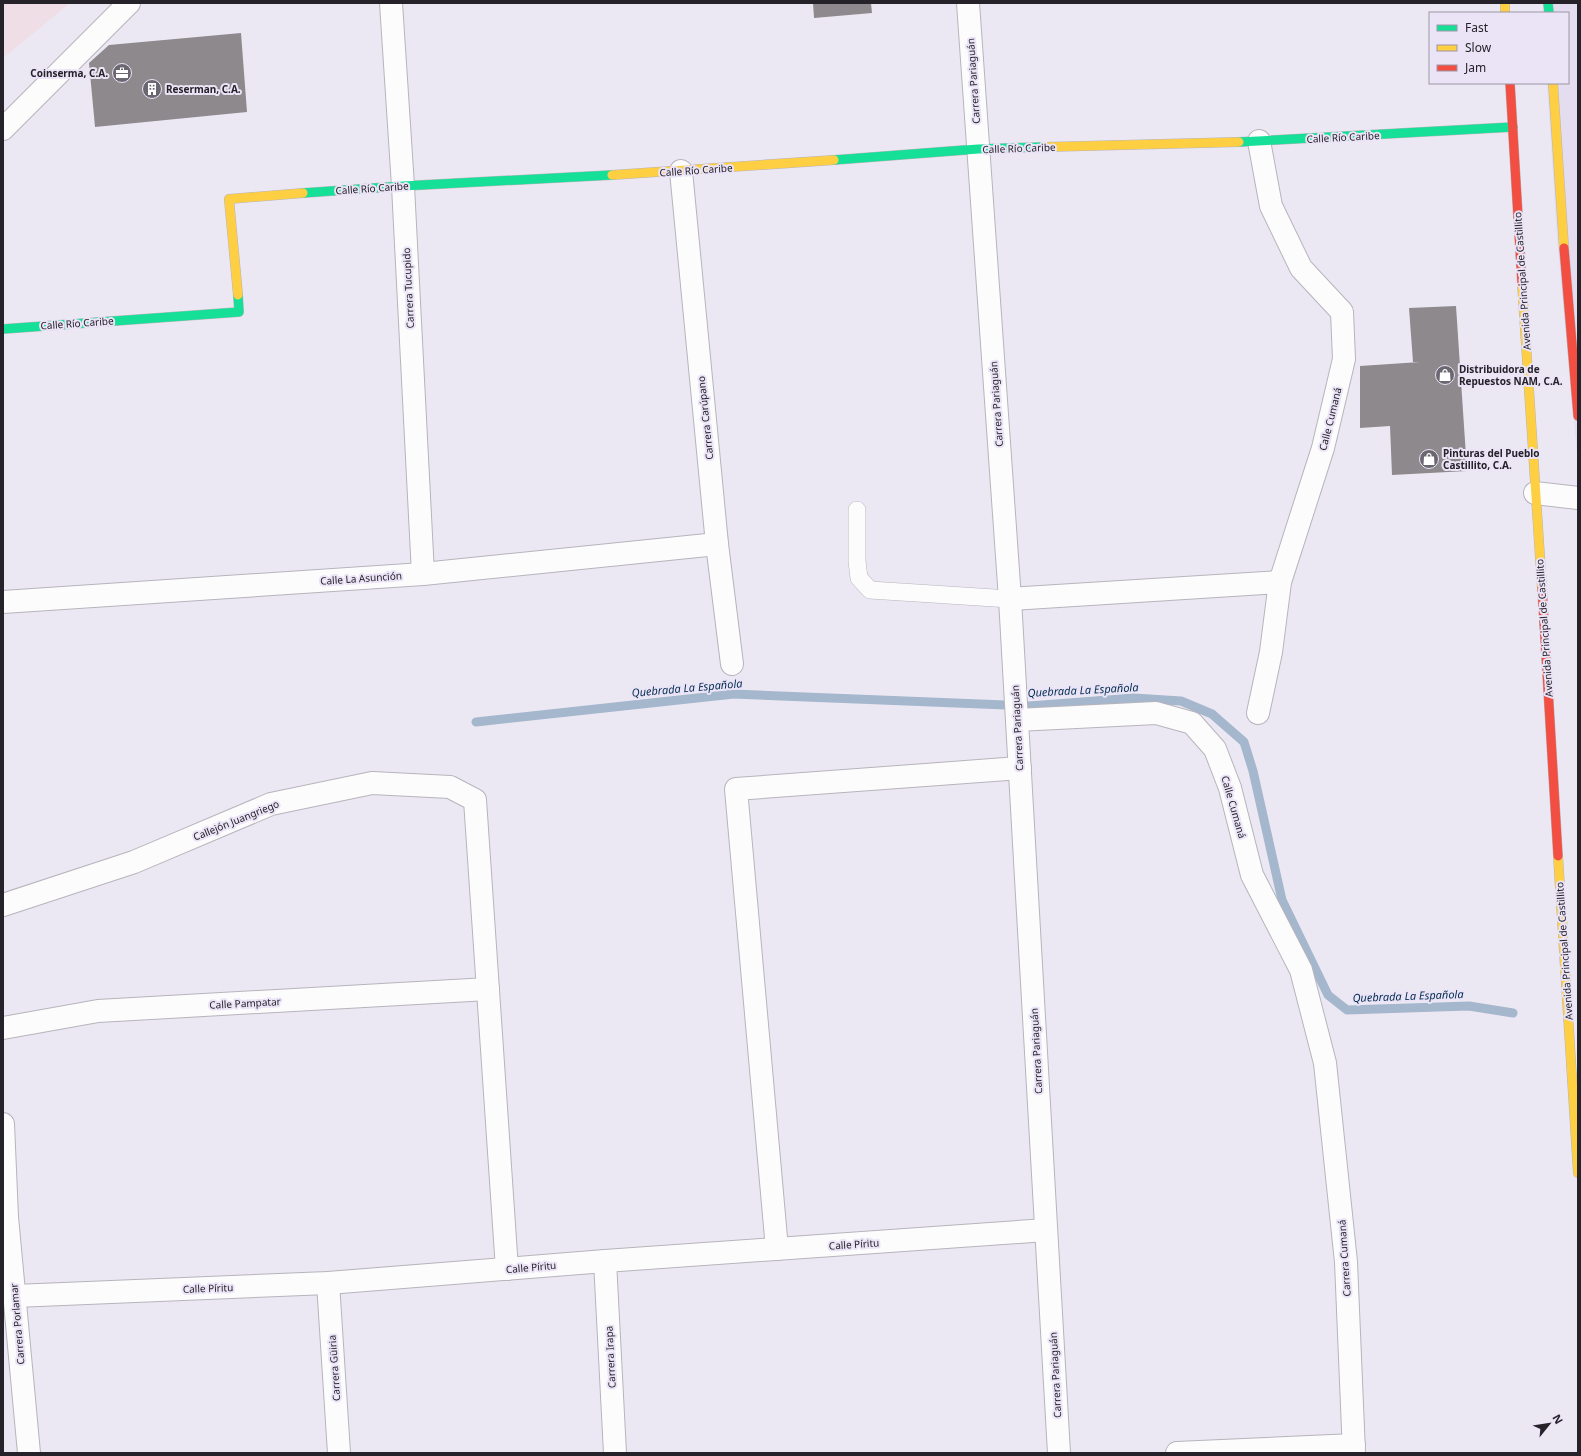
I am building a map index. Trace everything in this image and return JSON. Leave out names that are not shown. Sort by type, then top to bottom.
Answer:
[{"type":"street","points":[[3,129],[129,3]]},
{"type":"street","name":"Carrera Tucupido","points":[[392,3],[423,574]]},
{"type":"street","name":"Carrera Pariaguán","points":[[968,3],[1010,599],[1059,1453]]},
{"type":"street","name":"Avenida Principal de Castillito","points":[[1510,84],[1578,1173]]},
{"type":"street","points":[[1553,84],[1563,239],[1578,416]]},
{"type":"street","name":"Calle Río Caribe","points":[[3,329],[239,312],[229,199],[403,186],[681,171],[978,149],[1259,141],[1513,127]]},
{"type":"street","name":"Calle Cumaná","points":[[1258,713],[1271,652],[1280,582],[1323,448],[1344,359],[1342,312],[1301,268],[1271,206],[1259,141]]},
{"type":"street","name":"Carrera Carúpano","points":[[681,171],[717,544],[732,664]]},
{"type":"street","points":[[1535,494],[1578,498]]},
{"type":"street","name":"Calle La Asunción","points":[[3,602],[423,574],[717,544]]},
{"type":"street","points":[[1010,599],[1280,582]]},
{"type":"street","name":"Calle Cumaná","points":[[1017,719],[1156,712],[1192,723],[1215,749],[1230,788],[1252,875],[1301,970],[1324,1063]]},
{"type":"street","points":[[777,1249],[736,788],[1020,768]]},
{"type":"street","name":"Callejón Juangriego","points":[[3,905],[134,862],[271,804],[372,783],[450,787],[475,800],[488,989]]},
{"type":"street","points":[[488,989],[507,1269]]},
{"type":"street","name":"Calle Pampatar","points":[[3,1028],[98,1011],[488,989]]},
{"type":"street","name":"Carrera Cumaná","points":[[1324,1063],[1346,1262],[1354,1449]]},
{"type":"street","name":"Carrera Porlamar","points":[[3,1124],[7,1217],[6,1244],[15,1296],[29,1453]]},
{"type":"street","name":"Calle Píritu","points":[[15,1296],[328,1283],[605,1261],[1046,1230]]},
{"type":"street","name":"Carrera Irapa","points":[[605,1261],[615,1453]]},
{"type":"street","name":"Carrera Güiria","points":[[328,1283],[340,1453]]},
{"type":"street","points":[[1177,1453],[1354,1449]]},
{"type":"lane","points":[[857,510],[857,562],[859,578],[870,590],[1010,599]]},
{"type":"shaded area","points":[[3,3],[70,3],[3,58]]},
{"type":"shaded area","points":[[1542,3],[1578,3],[1578,465],[1557,238],[1547,84],[1569,84],[1569,12],[1543,12]]},
{"type":"building","points":[[813,3],[871,3],[872,13],[814,18]]},
{"type":"building","name":"Reserman, C.A.","points":[[241,33],[247,112],[95,127],[89,63],[109,45]]},
{"type":"building","points":[[1456,306],[1467,471],[1392,475],[1390,426],[1360,428],[1360,366],[1420,362],[1413,362],[1409,308]]},
{"type":"waterway","name":"Quebrada La Española","points":[[476,722],[734,694],[1029,706],[1134,698],[1181,701],[1212,714],[1244,742],[1253,771],[1282,900],[1328,995],[1347,1010],[1469,1006],[1513,1013]]},
{"type":"traffic: fast","points":[[1548,3],[1549,12]]},
{"type":"traffic: fast","points":[[1239,142],[1513,127]]},
{"type":"traffic: fast","points":[[834,160],[978,149],[1045,147]]},
{"type":"traffic: fast","points":[[303,193],[612,175]]},
{"type":"traffic: fast","points":[[3,329],[239,312],[238,295]]},
{"type":"traffic: slow","points":[[1505,3],[1505,12]]},
{"type":"traffic: slow","points":[[1553,84],[1564,248]]},
{"type":"traffic: slow","points":[[1045,147],[1239,142]]},
{"type":"traffic: slow","points":[[612,175],[834,160]]},
{"type":"traffic: slow","points":[[238,295],[229,199],[303,193]]},
{"type":"traffic: slow","points":[[1522,283],[1542,588]]},
{"type":"traffic: slow","points":[[1558,856],[1578,1173]]},
{"type":"traffic: jam","points":[[1510,84],[1522,283]]},
{"type":"traffic: jam","points":[[1564,248],[1578,416]]},
{"type":"traffic: jam","points":[[1542,588],[1558,856]]},
{"type":"place","name":"Coinserma, C.A.","points":[[122,73]]},
{"type":"place","name":"Reserman, C.A.","points":[[152,89]]},
{"type":"place","name":"Distribuidora de Repuestos NAM, C.A.","points":[[1445,375]]},
{"type":"place","name":"Pinturas del Pueblo Castillito, C.A.","points":[[1429,459]]}]
